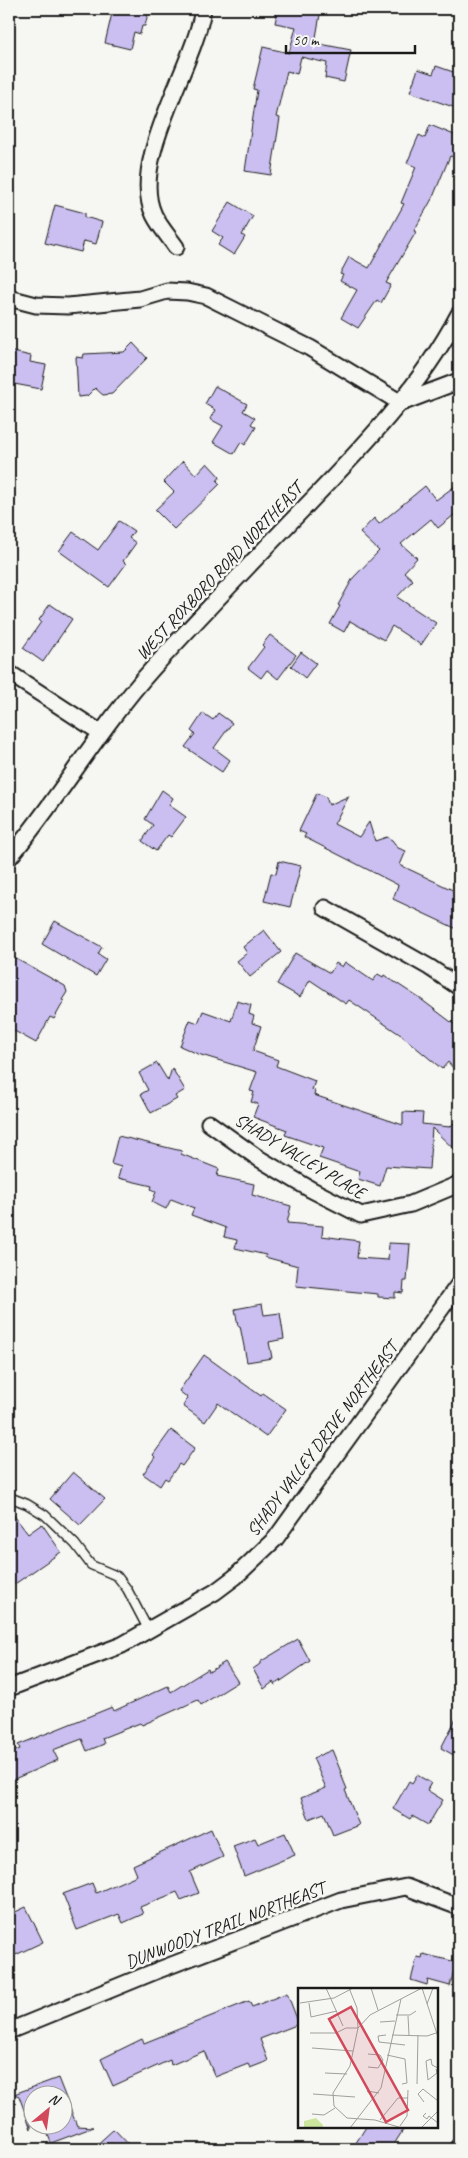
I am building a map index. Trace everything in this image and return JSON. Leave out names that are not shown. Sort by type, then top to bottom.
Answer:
[{"type":"street","points":[[176,247],[154,215],[148,195],[149,171],[164,118],[193,48],[201,24],[203,9]]},
{"type":"street","points":[[9,298],[36,305],[68,306],[140,299],[167,291],[187,292],[206,296],[310,348],[401,403],[459,381]]},
{"type":"street","name":"WEST ROXBORO ROAD NORTHEAST","points":[[9,858],[101,732],[144,679],[199,618],[368,442],[401,403],[459,314]]},
{"type":"street","points":[[9,672],[101,732]]},
{"type":"street","points":[[325,908],[429,967],[459,988]]},
{"type":"street","name":"SHADY VALLEY PLACE","points":[[209,1123],[258,1158],[310,1189],[361,1214],[411,1204],[459,1184]]},
{"type":"street","name":"SHADY VALLEY DRIVE NORTHEAST","points":[[9,1687],[122,1645],[149,1631],[215,1592],[276,1538],[459,1284]]},
{"type":"street","name":"DUNWOODY TRAIL NORTHEAST","points":[[9,2031],[165,1967],[341,1900],[406,1887],[459,1907]]},
{"type":"lane","points":[[9,1496],[45,1515],[75,1544],[91,1565],[117,1576],[127,1589],[149,1631]]},
{"type":"building","points":[[113,9],[149,9],[145,26],[142,26],[140,34],[134,32],[130,49],[105,43]]},
{"type":"building","points":[[278,9],[321,9],[315,43],[351,50],[344,82],[325,78],[327,63],[301,57],[297,74],[287,71],[276,117],[280,118],[271,175],[245,171],[257,90],[253,89],[263,47],[289,53],[296,27],[275,23]]},
{"type":"building","points":[[436,66],[459,74],[459,109],[410,92],[418,69],[433,74]]},
{"type":"building","points":[[430,125],[459,137],[459,159],[450,156],[433,197],[414,231],[416,232],[386,283],[391,285],[381,303],[377,300],[358,328],[341,318],[357,290],[340,281],[343,275],[340,274],[349,257],[369,268],[404,204],[401,203],[416,167],[407,163],[419,135],[425,138]]},
{"type":"building","points":[[230,202],[253,216],[242,235],[245,237],[234,255],[218,245],[223,238],[212,231]]},
{"type":"building","points":[[55,205],[85,213],[85,217],[102,222],[96,244],[84,241],[81,252],[45,243]]},
{"type":"building","points":[[133,343],[147,358],[112,394],[103,395],[95,388],[87,396],[78,397],[76,357],[83,358],[84,354],[124,352]]},
{"type":"building","points":[[9,351],[31,356],[30,362],[46,365],[41,389],[9,383]]},
{"type":"building","points":[[215,386],[247,404],[243,411],[255,418],[251,424],[256,427],[245,445],[241,442],[234,454],[213,442],[223,426],[210,419],[215,410],[205,404]]},
{"type":"building","points":[[183,461],[196,475],[207,463],[220,477],[217,481],[220,484],[174,529],[155,510],[174,492],[164,482]]},
{"type":"building","points":[[459,483],[459,511],[438,528],[431,519],[401,544],[417,558],[404,572],[413,580],[397,597],[436,623],[421,645],[392,626],[384,640],[350,621],[344,632],[330,624],[353,578],[379,551],[360,533],[374,518],[379,524],[425,486],[436,500]]},
{"type":"building","points":[[119,521],[134,531],[129,538],[136,543],[123,561],[126,564],[109,587],[59,551],[73,532],[98,550]]},
{"type":"building","points":[[50,604],[72,619],[43,662],[23,648],[41,622],[39,620]]},
{"type":"building","points":[[270,635],[296,655],[278,679],[267,670],[261,678],[248,668],[264,647],[262,645]]},
{"type":"building","points":[[301,652],[316,663],[305,678],[291,666]]},
{"type":"building","points":[[203,713],[213,720],[218,713],[232,723],[214,748],[230,760],[222,772],[185,747],[195,734],[191,731]]},
{"type":"building","points":[[162,790],[173,798],[169,805],[186,817],[171,837],[168,835],[156,851],[142,841],[153,825],[145,819]]},
{"type":"building","points":[[317,793],[326,797],[329,805],[349,796],[334,824],[359,837],[369,822],[375,841],[387,837],[398,848],[406,851],[400,865],[459,893],[459,930],[393,899],[398,885],[304,837],[306,834],[299,831]]},
{"type":"building","points":[[279,861],[301,866],[290,907],[264,901],[271,873],[276,874]]},
{"type":"building","points":[[55,921],[102,947],[98,954],[106,959],[96,976],[42,944]]},
{"type":"building","points":[[264,930],[281,952],[250,977],[237,961],[247,953],[243,947]]},
{"type":"building","points":[[295,953],[330,973],[336,963],[342,967],[345,962],[373,981],[378,974],[383,977],[384,975],[422,1000],[459,1028],[459,1075],[448,1062],[442,1069],[401,1035],[349,1000],[346,1004],[310,980],[300,997],[277,984]]},
{"type":"building","points":[[9,955],[65,986],[67,992],[54,1019],[50,1017],[36,1043],[9,1028]]},
{"type":"building","points":[[237,1001],[251,1005],[249,1014],[254,1016],[252,1023],[261,1026],[253,1051],[278,1060],[276,1066],[315,1081],[312,1090],[315,1091],[314,1095],[403,1125],[403,1112],[423,1113],[422,1124],[450,1127],[459,1118],[459,1154],[432,1128],[429,1169],[386,1166],[380,1186],[358,1179],[360,1172],[319,1158],[323,1148],[285,1135],[287,1130],[253,1117],[258,1104],[251,1102],[254,1092],[250,1091],[257,1072],[198,1054],[180,1046],[190,1020],[198,1023],[203,1011],[231,1021]]},
{"type":"building","points":[[157,1063],[168,1081],[172,1068],[185,1090],[175,1096],[177,1099],[151,1113],[141,1094],[148,1090],[139,1073]]},
{"type":"building","points":[[118,1136],[182,1151],[181,1154],[219,1169],[217,1176],[254,1184],[252,1195],[291,1206],[287,1223],[323,1226],[322,1236],[359,1241],[357,1258],[388,1260],[389,1243],[410,1244],[407,1281],[404,1281],[403,1293],[395,1292],[395,1298],[378,1297],[378,1294],[296,1286],[298,1266],[265,1257],[266,1255],[235,1248],[237,1240],[224,1237],[226,1228],[191,1215],[194,1208],[171,1199],[166,1209],[152,1202],[156,1192],[151,1189],[152,1186],[118,1178],[121,1167],[111,1164]]},
{"type":"building","points":[[262,1304],[264,1315],[280,1313],[284,1339],[269,1342],[272,1358],[247,1362],[235,1309]]},
{"type":"building","points":[[204,1355],[261,1396],[263,1393],[286,1409],[266,1437],[218,1403],[205,1422],[183,1406],[188,1398],[179,1391]]},
{"type":"building","points":[[171,1430],[195,1448],[182,1466],[179,1464],[168,1480],[165,1478],[160,1486],[143,1474],[155,1457],[153,1455]]},
{"type":"building","points":[[73,1472],[105,1499],[80,1525],[50,1499]]},
{"type":"building","points":[[9,1509],[28,1534],[42,1524],[61,1552],[9,1588]]},
{"type":"building","points":[[298,1639],[310,1661],[275,1685],[273,1682],[264,1689],[253,1669],[260,1662]]},
{"type":"building","points":[[225,1662],[238,1682],[201,1705],[198,1700],[142,1725],[140,1723],[102,1738],[104,1744],[87,1751],[82,1739],[53,1750],[58,1760],[12,1780],[9,1772],[9,1754],[20,1749],[18,1745],[112,1707],[114,1711],[168,1686],[171,1692],[208,1669],[209,1672]]},
{"type":"building","points":[[459,1713],[459,1758],[441,1748]]},
{"type":"building","points":[[332,1750],[359,1825],[333,1835],[324,1813],[309,1819],[301,1798],[326,1788],[313,1758]]},
{"type":"building","points":[[417,1775],[431,1783],[427,1790],[443,1800],[428,1825],[412,1816],[410,1819],[393,1809],[409,1781],[412,1783]]},
{"type":"building","points":[[211,1829],[223,1857],[190,1872],[199,1893],[181,1900],[177,1892],[140,1907],[143,1914],[123,1923],[119,1914],[77,1930],[63,1894],[92,1883],[96,1893],[137,1875],[133,1865]]},
{"type":"building","points":[[285,1833],[295,1855],[244,1876],[233,1846],[255,1838],[258,1844]]},
{"type":"building","points":[[26,1907],[43,1942],[9,1958],[9,1915]]},
{"type":"building","points":[[423,1954],[456,1962],[450,1986],[428,1980],[427,1985],[411,1980],[417,1957],[422,1958]]},
{"type":"building","points":[[287,1993],[298,2021],[298,2024],[260,2039],[268,2061],[250,2068],[248,2064],[215,2077],[204,2051],[171,2065],[170,2060],[113,2086],[101,2059],[142,2039],[144,2043],[249,2001],[252,2007]]},
{"type":"building","points":[[58,2078],[61,2086],[36,2086]]},
{"type":"building","points":[[22,2091],[22,2104],[19,2096],[14,2094]]},
{"type":"building","points":[[72,2113],[77,2126],[94,2127],[72,2135]]},
{"type":"building","points":[[365,2128],[404,2128],[391,2149],[352,2149]]},
{"type":"building","points":[[114,2129],[133,2149],[92,2149]]},
{"type":"building","points":[[49,2136],[70,2136],[51,2143]]}]
